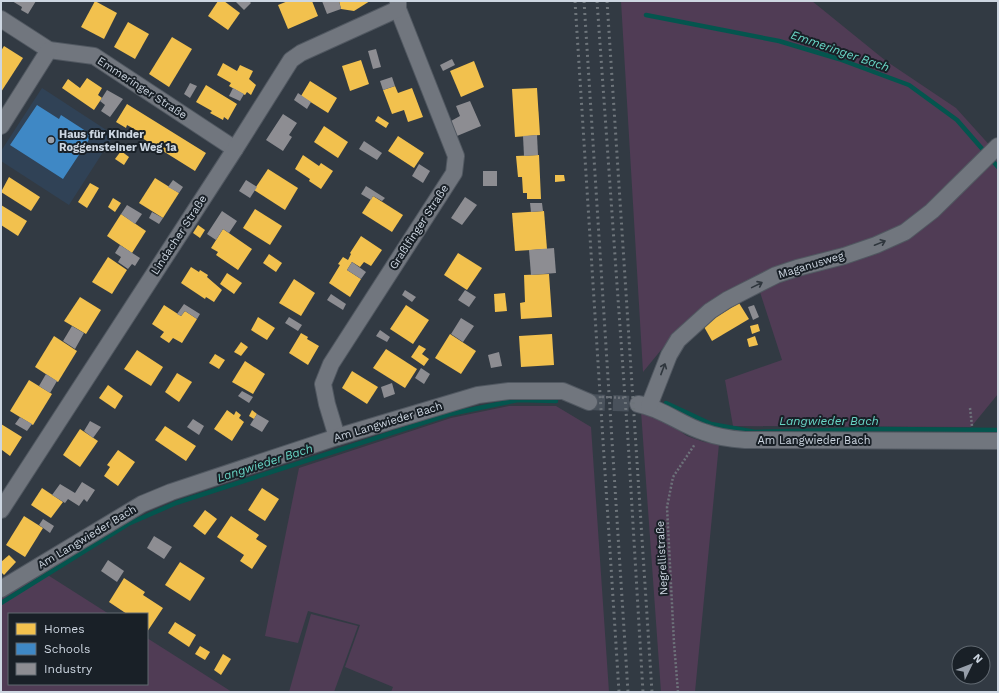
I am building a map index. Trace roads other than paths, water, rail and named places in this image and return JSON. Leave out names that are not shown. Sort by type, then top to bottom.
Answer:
[{"type":"street","name":"Lindacher Straße","points":[[1,510],[291,60],[301,53],[398,5]]},
{"type":"street","name":"Graßlfinger Straße","points":[[337,437],[327,404],[323,384],[331,364],[454,173],[456,156],[398,5]]},
{"type":"street","name":"Emmeringer Straße","points":[[1,19],[49,50],[94,56],[235,149]]},
{"type":"street","points":[[1,126],[49,50]]},
{"type":"street","name":"Maganusweg","points":[[639,402],[678,340],[710,311],[727,300],[776,275],[844,256],[905,232],[932,211],[991,153]]},
{"type":"street","name":"Am Langwieder Bach","points":[[1,589],[142,504],[170,492],[337,437],[478,395],[541,390],[563,391],[592,400]]},
{"type":"street","name":"Am Langwieder Bach","points":[[639,402],[704,432],[728,439],[998,441]]},
{"type":"waterway","name":"Emmeringer Bach","points":[[646,15],[779,41],[839,59],[909,85],[957,120],[998,167]]},
{"type":"waterway","name":"Langwieder Bach","points":[[1,603],[128,524],[176,503],[450,414],[518,400],[556,401]]},
{"type":"waterway","name":"Langwieder Bach","points":[[666,403],[711,424],[755,432],[882,429],[998,430]]},
{"type":"tunnel","points":[[589,402],[638,404]]},
{"type":"railway","points":[[575,1],[619,692]]},
{"type":"railway","points":[[584,1],[628,692]]},
{"type":"railway","points":[[597,1],[628,440],[643,692]]},
{"type":"railway","points":[[607,1],[652,692]]},
{"type":"place","name":"Haus für Kinder Roggensteiner Weg 1a","points":[[51,140]]}]
